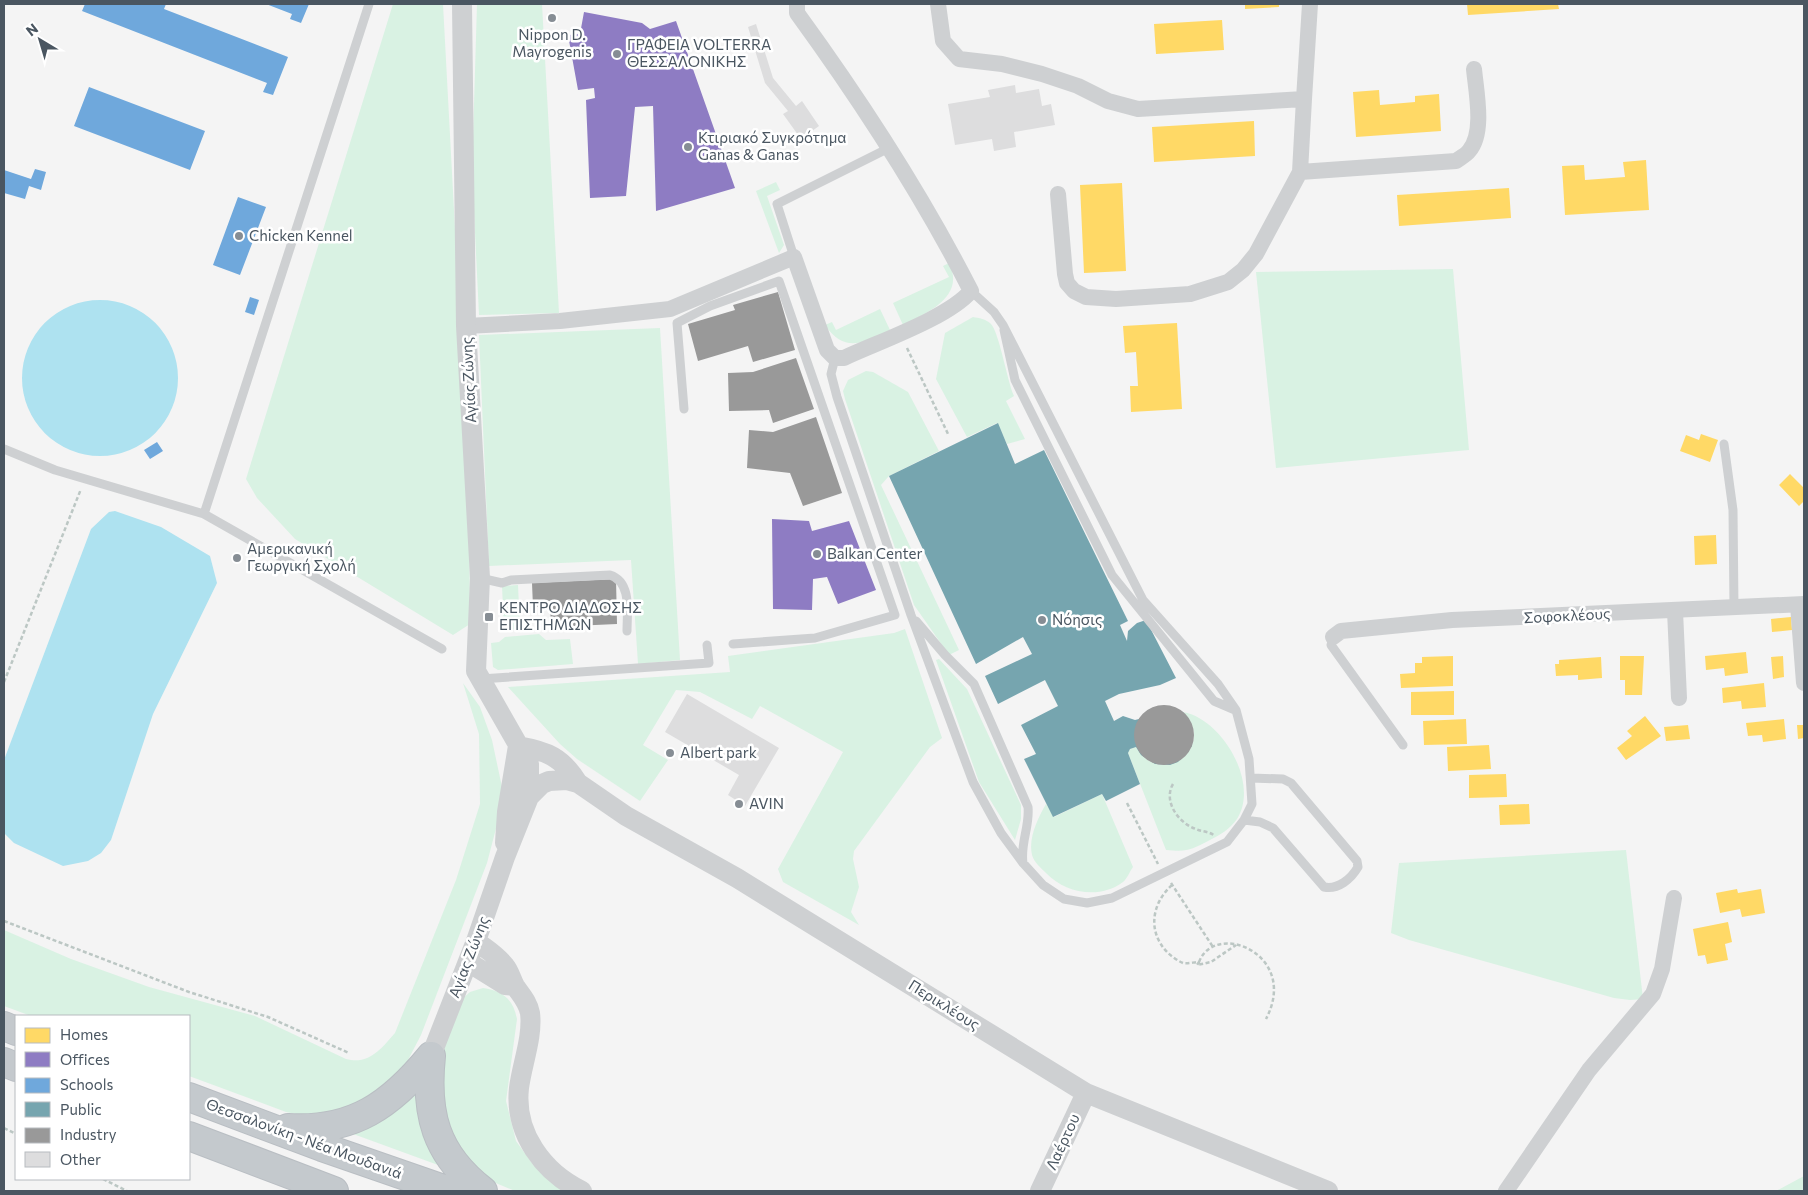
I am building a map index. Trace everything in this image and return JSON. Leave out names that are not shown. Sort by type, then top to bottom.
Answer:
[{"type":"highway","points":[[274,1127],[301,1129],[330,1127],[353,1120],[390,1099],[430,1056]]},
{"type":"highway","points":[[430,1056],[428,1092],[435,1130],[460,1171],[482,1191]]},
{"type":"highway","name":"Θεσσαλονίκη - Νέα Μουδανιά","points":[[190,1097],[274,1127],[322,1147],[448,1191]]},
{"type":"highway","points":[[190,1136],[334,1191]]},
{"type":"street","name":"Αγίας Ζώνης","points":[[462,4],[466,326],[480,578],[476,670],[529,764],[529,797]]},
{"type":"street","points":[[466,326],[560,321],[670,309],[794,257],[827,350],[835,358],[844,358],[952,308],[971,291],[933,219],[889,148],[797,12],[797,4]]},
{"type":"street","points":[[938,4],[943,41],[959,59],[1002,64],[1042,74],[1078,86],[1115,103],[1138,109],[1304,99]]},
{"type":"street","points":[[1058,194],[1065,274],[1067,283],[1074,291],[1086,297],[1116,299],[1190,294],[1228,282],[1243,270],[1256,254],[1300,172],[1310,4]]},
{"type":"street","points":[[1300,172],[1456,161],[1469,151],[1474,141],[1479,116],[1474,70]]},
{"type":"street","points":[[1801,604],[1804,682]]},
{"type":"street","name":"Σοφοκλέους","points":[[1333,637],[1341,631],[1386,625],[1801,604]]},
{"type":"street","points":[[1674,611],[1679,698]]},
{"type":"street","points":[[504,857],[507,812],[518,746]]},
{"type":"street","name":"Περικλέους","points":[[518,746],[626,816],[736,878],[1086,1093],[1328,1191]]},
{"type":"street","points":[[504,857],[529,797],[542,784],[556,780],[572,781]]},
{"type":"street","name":"Αγίας Ζώνης","points":[[430,1056],[476,941],[504,857]]},
{"type":"street","points":[[1506,1191],[1589,1070],[1653,994],[1662,969],[1674,898]]},
{"type":"street","points":[[476,941],[505,965],[515,986],[524,997],[530,1014],[530,1028],[518,1098],[522,1126],[529,1143],[558,1178],[582,1191]]},
{"type":"street","points":[[468,962],[505,985],[515,986]]},
{"type":"street","points":[[453,1000],[470,985],[489,976]]},
{"type":"street","name":"Λαέρτου","points":[[1040,1191],[1086,1093]]},
{"type":"lane","points":[[204,514],[369,4]]},
{"type":"lane","points":[[794,257],[777,204],[889,148]]},
{"type":"lane","points":[[684,409],[677,323],[710,306],[779,281],[895,615],[815,638],[733,644]]},
{"type":"lane","points":[[835,358],[831,374],[837,397],[911,615],[957,733],[973,782],[1001,833],[1042,885],[1064,898],[1087,903],[1112,898],[1163,874],[1227,842],[1244,820],[1252,804],[1251,778],[1236,710],[1218,684],[1143,600],[1003,325],[994,312],[971,291]]},
{"type":"lane","points":[[1003,325],[1004,340],[1015,380],[1112,575],[1214,701],[1236,710]]},
{"type":"lane","points":[[1724,444],[1733,510],[1734,608]]},
{"type":"lane","points":[[4,448],[85,480],[204,514],[442,649]]},
{"type":"lane","points":[[480,578],[502,582],[610,575],[619,578],[624,584],[626,593],[627,631]]},
{"type":"lane","points":[[911,615],[945,655],[974,684],[1028,807],[1029,814],[1022,846],[1023,863]]},
{"type":"lane","points":[[1333,637],[1331,645],[1403,745]]},
{"type":"lane","points":[[481,679],[709,663],[707,645]]},
{"type":"lane","points":[[1244,820],[1260,822],[1272,828],[1324,887],[1331,889],[1339,886],[1358,867],[1357,861],[1291,783],[1284,778],[1251,778]]},
{"type":"path","points":[[899,333],[949,436]]},
{"type":"path","points":[[4,682],[85,480]]},
{"type":"path","points":[[1173,784],[1169,791],[1171,806],[1178,817],[1197,830],[1212,833],[1220,845]]},
{"type":"path","points":[[1127,803],[1163,874],[1213,946]]},
{"type":"path","points":[[1172,885],[1156,904],[1153,918],[1155,932],[1160,945],[1170,956],[1183,962],[1198,962]]},
{"type":"path","points":[[4,921],[180,989],[268,1018],[349,1053]]},
{"type":"path","points":[[1198,962],[1201,956],[1213,946],[1236,945],[1256,953],[1266,963],[1273,976],[1275,991],[1273,1006],[1266,1019]]},
{"type":"path","points":[[1198,962],[1197,965],[1211,962],[1236,945]]},
{"type":"path","points":[[105,1180],[127,1191]]},
{"type":"green space","points":[[393,4],[443,4],[469,491],[470,624],[453,635],[295,539],[257,498],[246,479]]},
{"type":"green space","points":[[477,4],[542,4],[559,313],[479,315],[472,171]]},
{"type":"green space","points":[[776,182],[780,190],[767,196],[784,245],[779,253],[756,191]]},
{"type":"green space","points":[[949,263],[953,275],[952,285],[948,294],[933,309],[903,325],[893,303],[949,277],[943,266]]},
{"type":"green space","points":[[1453,269],[1469,450],[1276,468],[1256,272]]},
{"type":"green space","points":[[880,309],[890,330],[863,342],[847,343],[840,340],[825,325],[832,322],[836,330]]},
{"type":"green space","points":[[973,317],[987,321],[994,329],[1014,396],[1006,401],[1025,439],[1007,444],[997,423],[967,437],[936,379],[945,333]]},
{"type":"green space","points":[[660,328],[680,660],[638,664],[631,560],[489,566],[479,335]]},
{"type":"green space","points":[[866,371],[873,372],[908,392],[939,451],[889,476],[881,485],[959,650],[949,655],[914,605],[845,399],[843,391],[848,380]]},
{"type":"green space","points":[[518,585],[520,629],[504,630],[502,586]]},
{"type":"green space","points":[[905,629],[942,738],[930,747],[854,851],[853,859],[859,887],[851,912],[859,925],[783,882],[778,869],[843,752],[760,706],[752,719],[700,692],[676,690],[643,745],[668,760],[640,801],[577,759],[560,744],[508,687],[730,672],[728,656],[894,633]]},
{"type":"green space","points":[[539,634],[546,640],[570,639],[573,664],[498,670],[493,667],[491,643],[499,642],[505,637]]},
{"type":"green space","points":[[939,659],[967,689],[1021,805],[1021,819],[1015,840],[979,782],[936,660]]},
{"type":"green space","points":[[463,683],[480,707],[492,740],[502,787],[499,817],[487,863],[421,1035],[407,1062],[386,1089],[341,1112],[307,1116],[286,1112],[190,1076],[190,1015],[28,1015],[4,1006],[4,930],[71,959],[149,987],[255,1016],[346,1059],[361,1060],[368,1058],[385,1045],[395,1033],[456,880],[480,804],[479,734]]},
{"type":"green space","points":[[1183,712],[1197,717],[1223,739],[1240,771],[1244,788],[1243,804],[1234,823],[1217,836],[1189,850],[1166,850],[1128,753],[1130,749],[1136,747],[1147,759],[1160,765],[1172,764],[1182,758],[1190,749],[1194,738],[1192,725]]},
{"type":"green space","points":[[1102,794],[1133,867],[1124,881],[1114,888],[1104,891],[1083,892],[1054,880],[1039,867],[1032,855],[1031,842],[1034,828],[1046,804],[1054,817]]},
{"type":"green space","points":[[1626,850],[1643,999],[1614,998],[1409,940],[1391,933],[1399,863]]},
{"type":"green space","points":[[483,988],[496,991],[506,997],[513,1006],[517,1019],[506,1101],[516,1141],[534,1166],[559,1185],[573,1191],[515,1191],[491,1181],[450,1146],[433,1075],[461,1000],[470,992]]},
{"type":"green space","points":[[417,1076],[449,1169],[345,1131]]},
{"type":"green space","points":[[1804,1176],[1804,1191],[1776,1191]]},
{"type":"water","points":[[100,300],[130,306],[155,323],[172,348],[178,378],[172,408],[155,433],[130,450],[100,456],[70,450],[45,433],[28,408],[22,378],[28,348],[45,323],[70,306]]},
{"type":"water","points":[[115,511],[161,527],[210,556],[217,583],[153,714],[111,840],[101,853],[88,861],[63,866],[14,843],[4,833],[4,760],[91,529],[109,512]]},
{"type":"building: Homes","points":[[1245,4],[1279,4],[1279,7],[1245,9]]},
{"type":"building: Homes","points":[[1467,4],[1558,4],[1559,9],[1468,15]]},
{"type":"building: Homes","points":[[1222,20],[1224,50],[1156,54],[1154,24]]},
{"type":"building: Homes","points":[[1379,90],[1380,105],[1415,102],[1415,96],[1439,94],[1441,131],[1356,137],[1353,92]]},
{"type":"building: Homes","points":[[1254,121],[1255,156],[1154,162],[1152,127]]},
{"type":"building: Homes","points":[[1646,160],[1649,210],[1565,215],[1562,166],[1584,165],[1585,180],[1625,177],[1623,162]]},
{"type":"building: Homes","points":[[1122,183],[1126,271],[1084,273],[1080,185]]},
{"type":"building: Homes","points":[[1509,188],[1511,218],[1399,226],[1397,195]]},
{"type":"building: Homes","points":[[1177,323],[1182,409],[1131,412],[1130,386],[1138,386],[1136,352],[1125,353],[1123,326]]},
{"type":"building: Homes","points":[[1701,434],[1718,440],[1710,462],[1680,451],[1686,435],[1699,440]]},
{"type":"building: Homes","points":[[1790,474],[1804,488],[1804,501],[1799,506],[1779,485]]},
{"type":"building: Homes","points":[[1716,535],[1717,564],[1695,565],[1694,536]]},
{"type":"building: Homes","points":[[1791,617],[1792,630],[1772,632],[1771,619]]},
{"type":"building: Homes","points":[[1746,652],[1748,673],[1725,676],[1724,668],[1706,670],[1705,656]]},
{"type":"building: Homes","points":[[1453,656],[1453,686],[1401,688],[1400,674],[1415,673],[1415,663],[1422,663],[1422,657]]},
{"type":"building: Homes","points":[[1620,656],[1644,656],[1642,695],[1625,695],[1625,680],[1620,680]]},
{"type":"building: Homes","points":[[1783,656],[1784,677],[1773,679],[1771,657]]},
{"type":"building: Homes","points":[[1601,657],[1602,678],[1578,680],[1578,675],[1556,676],[1555,664],[1559,664],[1559,660]]},
{"type":"building: Homes","points":[[1764,683],[1766,707],[1742,709],[1741,701],[1723,703],[1722,688]]},
{"type":"building: Homes","points":[[1454,691],[1454,715],[1411,715],[1411,692]]},
{"type":"building: Homes","points":[[1645,716],[1661,736],[1626,760],[1617,748],[1632,736],[1627,731]]},
{"type":"building: Homes","points":[[1466,719],[1467,744],[1424,745],[1423,721]]},
{"type":"building: Homes","points":[[1784,719],[1786,739],[1763,742],[1762,735],[1748,736],[1746,723]]},
{"type":"building: Homes","points":[[1688,725],[1690,739],[1666,741],[1664,727]]},
{"type":"building: Homes","points":[[1797,725],[1804,725],[1804,738],[1798,739]]},
{"type":"building: Homes","points":[[1489,745],[1491,769],[1448,771],[1447,747]]},
{"type":"building: Homes","points":[[1506,774],[1507,797],[1469,798],[1469,775]]},
{"type":"building: Homes","points":[[1529,804],[1530,824],[1500,825],[1499,805]]},
{"type":"building: Homes","points":[[1737,889],[1738,893],[1761,889],[1765,913],[1742,917],[1740,909],[1720,913],[1716,893]]},
{"type":"building: Homes","points":[[1728,922],[1732,942],[1725,944],[1728,960],[1707,964],[1705,955],[1698,956],[1693,929]]},
{"type":"building: Offices","name":"Κτιριακό Συγκρότημα Ganas & Ganas","points":[[584,12],[642,23],[650,29],[676,21],[735,188],[656,211],[653,106],[635,107],[626,196],[590,198],[586,100],[595,98],[594,88],[578,90],[568,35],[580,34]]},
{"type":"building: Offices","name":"Balkan Center","points":[[772,519],[809,521],[812,531],[849,521],[876,590],[838,604],[827,577],[813,579],[812,610],[773,609]]},
{"type":"building: Schools","points":[[85,4],[166,4],[164,9],[288,57],[273,95],[263,92],[267,83],[82,11]]},
{"type":"building: Schools","points":[[266,4],[309,4],[301,23],[290,19],[292,14]]},
{"type":"building: Schools","points":[[89,87],[205,131],[190,170],[74,126]]},
{"type":"building: Schools","points":[[35,169],[46,172],[41,190],[29,186],[25,199],[4,193],[4,170],[31,179]]},
{"type":"building: Schools","name":"Chicken Kennel","points":[[238,197],[266,207],[240,275],[213,265]]},
{"type":"building: Schools","points":[[250,297],[259,300],[254,315],[245,312]]},
{"type":"building: Schools","points":[[157,442],[163,451],[150,459],[144,450]]},
{"type":"building: Public","name":"Νόησις","points":[[998,423],[1015,464],[1044,450],[1128,621],[1120,625],[1127,641],[1128,631],[1137,623],[1146,620],[1176,678],[1160,685],[1119,694],[1105,701],[1114,721],[1123,716],[1135,720],[1139,719],[1147,711],[1164,706],[1183,712],[1193,729],[1192,746],[1178,762],[1170,765],[1155,764],[1141,755],[1136,747],[1130,749],[1128,753],[1140,784],[1106,801],[1102,794],[1053,817],[1024,759],[1036,754],[1021,725],[1058,706],[1045,680],[998,704],[985,676],[1032,654],[1023,637],[976,664],[889,476]]},
{"type":"building: Industry","points":[[778,292],[795,350],[753,362],[748,346],[698,361],[688,324],[735,310],[733,305]]},
{"type":"building: Industry","points":[[796,358],[814,409],[773,423],[769,410],[729,411],[728,373],[753,372]]},
{"type":"building: Industry","points":[[816,417],[842,493],[803,506],[790,473],[747,468],[749,430],[773,432]]},
{"type":"building: Industry","points":[[616,579],[617,624],[551,627],[550,606],[533,607],[532,583]]},
{"type":"building: Industry","points":[[1164,705],[1181,710],[1189,718],[1194,735],[1189,752],[1181,760],[1164,765],[1147,760],[1139,752],[1134,735],[1139,718],[1147,710]]},
{"type":"building: Other","points":[[756,24],[773,78],[796,106],[802,101],[819,126],[801,139],[783,114],[788,111],[765,83],[748,27]]},
{"type":"building: Other","points":[[1015,85],[1016,93],[1039,89],[1042,106],[1051,104],[1055,125],[1014,132],[1016,147],[994,151],[992,139],[955,145],[948,104],[990,97],[988,90]]},
{"type":"building: Other","points":[[687,694],[779,748],[745,806],[728,795],[739,775],[665,732]]},
{"type":"place","name":"Nippon D. Mayrogenis","points":[[552,18]]},
{"type":"place","name":"ΓΡΑΦΕΙΑ VOLTERRA ΘΕΣΣΑΛΟΝΙΚΗΣ","points":[[617,54]]},
{"type":"place","name":"Κτιριακό Συγκρότημα Ganas & Ganas","points":[[688,147]]},
{"type":"place","name":"Chicken Kennel","points":[[239,236]]},
{"type":"place","name":"Balkan Center","points":[[817,554]]},
{"type":"place","name":"Αμερικανική Γεωργική Σχολή","points":[[237,558]]},
{"type":"place","name":"ΚΕΝΤΡΟ ΔΙΑΔΟΣΗΣ ΕΠΙΣΤΗΜΩΝ","points":[[489,617]]},
{"type":"place","name":"Νόησις","points":[[1042,620]]},
{"type":"place","name":"Albert park","points":[[670,753]]},
{"type":"place","name":"AVIN","points":[[739,804]]}]
